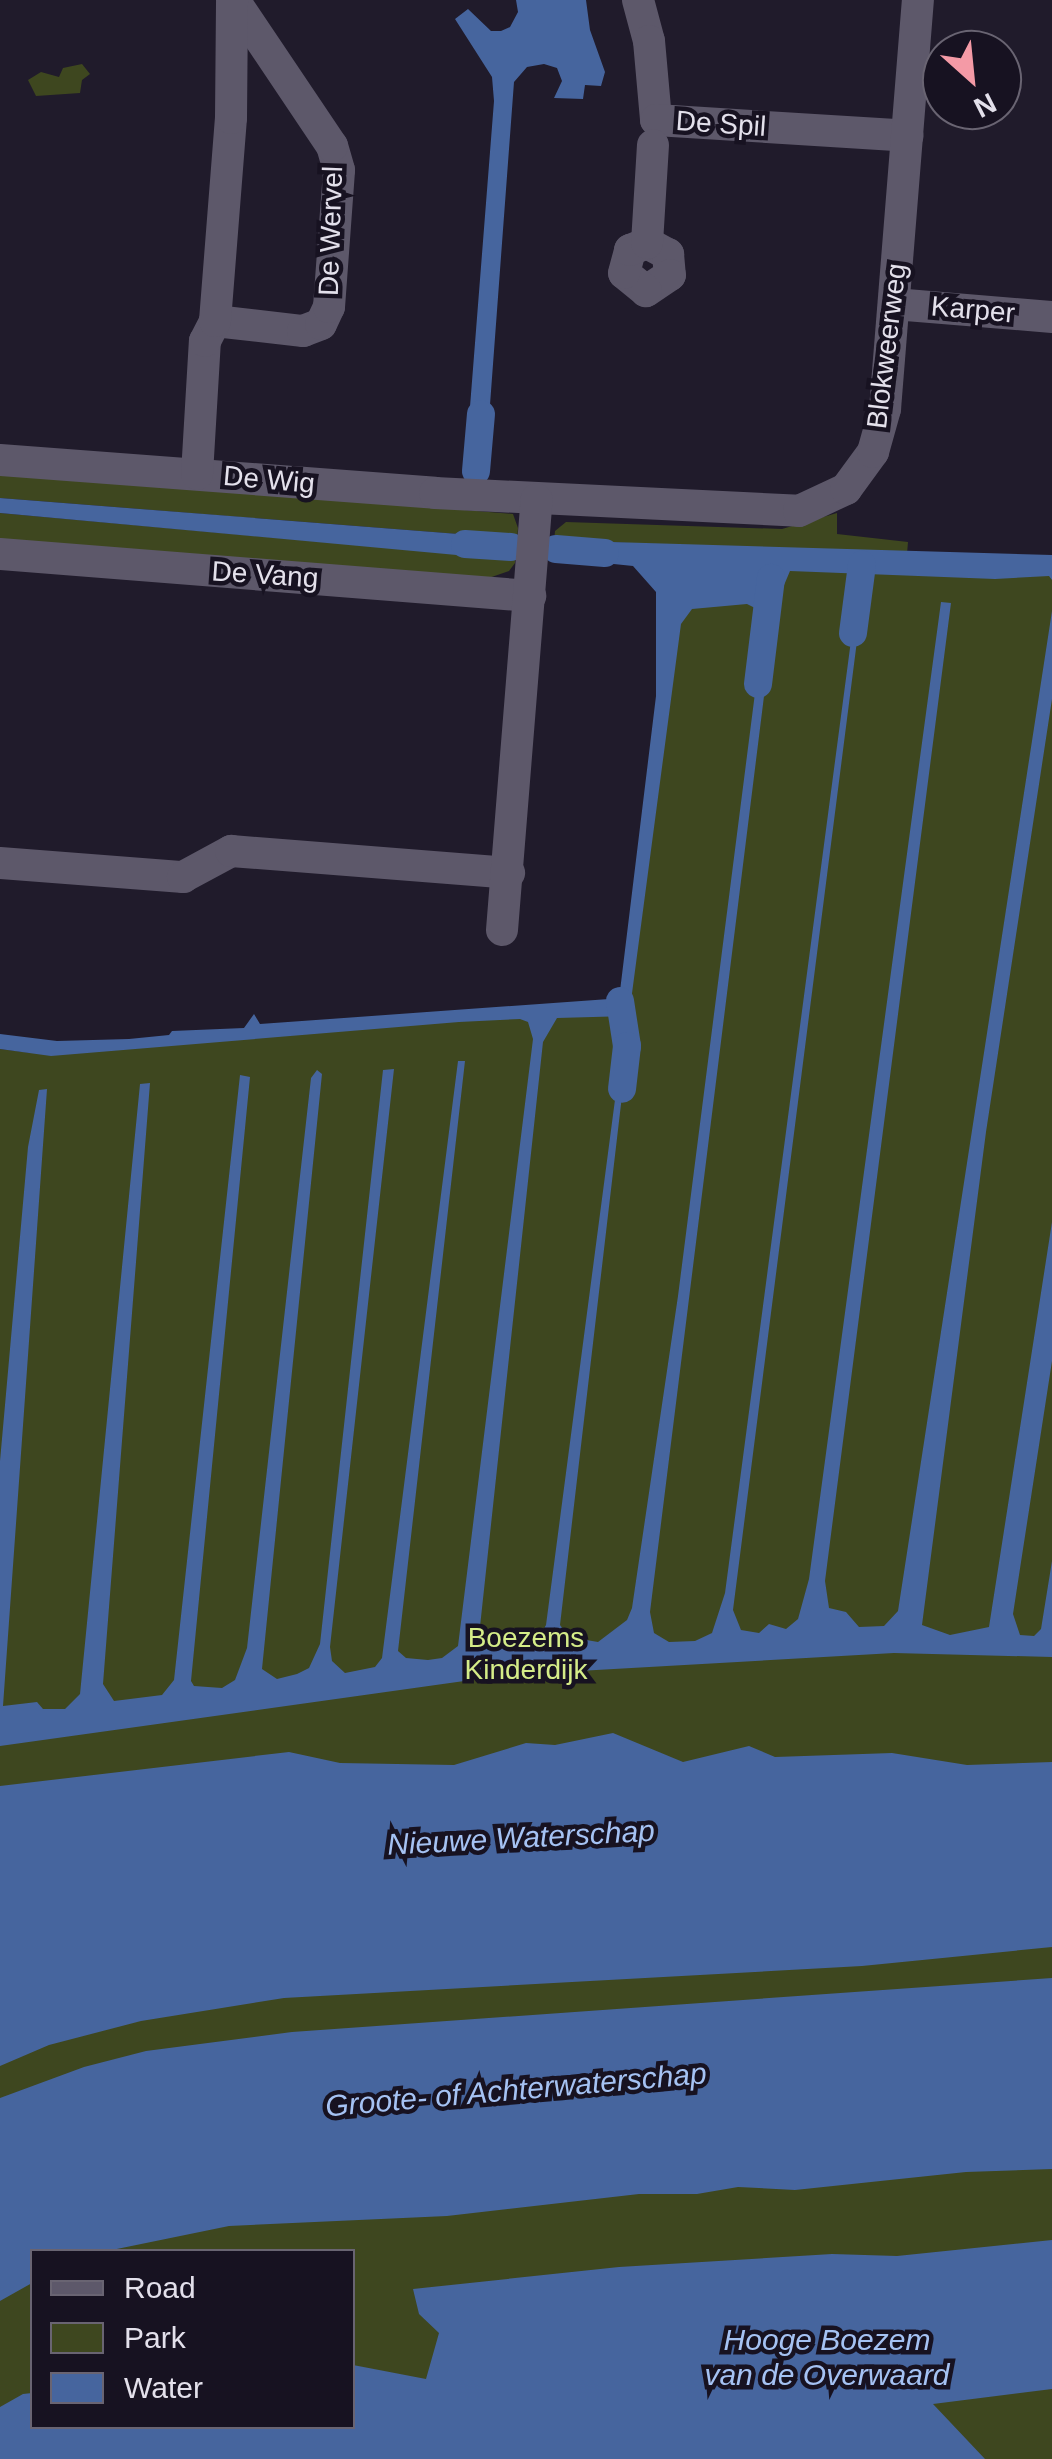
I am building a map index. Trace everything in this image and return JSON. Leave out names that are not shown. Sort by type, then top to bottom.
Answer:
[{"type":"street","name":"De Wervel","points":[[216,321],[303,331],[321,324],[330,307],[339,170],[332,146],[233,0]]},
{"type":"street","name":"De Wervel","points":[[197,474],[205,341],[216,321],[231,118],[233,0]]},
{"type":"street","name":"De Spil","points":[[638,0],[649,40],[656,120],[908,136]]},
{"type":"street","name":"Blokweerweg","points":[[537,499],[799,512],[846,490],[873,452],[885,409],[918,0]]},
{"type":"street","points":[[648,243],[654,145]]},
{"type":"street","name":"Karper","points":[[894,304],[1052,317]]},
{"type":"street","name":"De Wig","points":[[0,460],[537,499]]},
{"type":"street","points":[[502,930],[537,499]]},
{"type":"street","name":"De Vang","points":[[0,554],[530,596]]},
{"type":"street","points":[[0,862],[183,877],[231,851],[508,873]]},
{"type":"green space","points":[[82,64],[90,74],[82,80],[80,93],[36,96],[28,80],[41,72],[59,77],[63,68]]},
{"type":"green space","points":[[0,472],[513,514],[518,528],[515,563],[509,571],[480,581],[0,543],[0,513],[489,557],[496,537],[0,498]]},
{"type":"green space","points":[[837,513],[837,534],[908,542],[907,554],[578,541],[570,552],[553,552],[555,531],[566,522],[782,529]]},
{"type":"green space","name":"Boezems Kinderdijk","points":[[676,556],[1052,561],[1052,2459],[0,2459],[0,1049],[32,1053],[622,1007]]},
{"type":"water","points":[[516,0],[586,0],[590,30],[605,72],[601,86],[585,85],[583,99],[554,98],[562,81],[557,68],[544,64],[527,67],[514,82],[487,445],[481,449],[467,445],[494,101],[492,77],[455,19],[468,9],[491,31],[501,31],[510,27],[518,12]]},
{"type":"water","points":[[0,498],[497,537],[500,542],[497,554],[489,558],[0,513]]},
{"type":"water","points":[[578,541],[1052,555],[1052,580],[1049,576],[995,579],[790,571],[771,616],[747,604],[692,609],[681,624],[629,1016],[557,1018],[543,1042],[479,1636],[495,1645],[517,1646],[537,1640],[546,1625],[621,1054],[627,1053],[560,1625],[569,1637],[598,1642],[627,1620],[632,1608],[678,1296],[761,646],[770,648],[650,1612],[654,1633],[669,1642],[695,1641],[712,1633],[725,1593],[857,595],[863,594],[733,1610],[741,1630],[759,1633],[769,1624],[786,1629],[798,1619],[809,1579],[941,602],[951,603],[825,1581],[829,1608],[846,1612],[859,1627],[884,1626],[898,1611],[1052,611],[1052,699],[986,1132],[922,1625],[950,1635],[989,1627],[1052,1222],[1052,1361],[1013,1614],[1020,1635],[1034,1636],[1041,1629],[1052,1561],[1052,1657],[894,1653],[507,1675],[0,1746],[0,1461],[28,1147],[39,1090],[47,1089],[3,1706],[37,1702],[43,1709],[65,1709],[80,1694],[140,1084],[150,1083],[103,1684],[114,1701],[162,1695],[174,1680],[240,1075],[250,1077],[191,1681],[194,1686],[222,1688],[235,1680],[247,1648],[311,1078],[317,1070],[322,1074],[262,1669],[277,1679],[297,1674],[309,1668],[320,1644],[383,1070],[394,1069],[330,1647],[332,1661],[345,1673],[375,1667],[382,1658],[458,1061],[465,1061],[398,1651],[406,1658],[428,1660],[442,1658],[458,1646],[533,1039],[528,1022],[459,1022],[51,1056],[0,1049],[0,1034],[57,1041],[129,1039],[169,1035],[172,1031],[244,1028],[254,1014],[260,1024],[609,999],[620,991],[656,696],[656,592],[633,566],[575,560],[570,552]]},
{"type":"water","name":"Nieuwe Waterschap","points":[[613,1733],[683,1762],[749,1746],[775,1757],[892,1753],[967,1765],[1052,1762],[1052,1947],[862,1966],[284,1998],[141,2021],[49,2045],[0,2066],[0,1786],[289,1752],[340,1763],[454,1765],[526,1743],[555,1745]]},
{"type":"water","name":"Groote- of Achterwaterschap","points":[[1052,1978],[1052,2169],[966,2172],[795,2190],[738,2187],[697,2194],[639,2194],[447,2216],[229,2226],[117,2249],[30,2249],[30,2284],[0,2301],[0,2098],[84,2067],[146,2051],[292,2032]]},
{"type":"water","name":"Hooge Boezem van de Overwaard","points":[[1052,2240],[1052,2389],[933,2404],[985,2459],[0,2459],[0,2407],[30,2393],[30,2429],[355,2429],[355,2365],[426,2379],[439,2333],[419,2314],[413,2289],[619,2267],[832,2254],[897,2256]]},
{"type":"waterway","points":[[476,471],[481,414]]},
{"type":"waterway","points":[[465,544],[511,547]]},
{"type":"waterway","points":[[556,549],[605,553]]},
{"type":"waterway","points":[[853,633],[862,565]]},
{"type":"waterway","points":[[758,684],[771,578]]},
{"type":"waterway","points":[[620,1001],[627,1046],[622,1089]]}]
